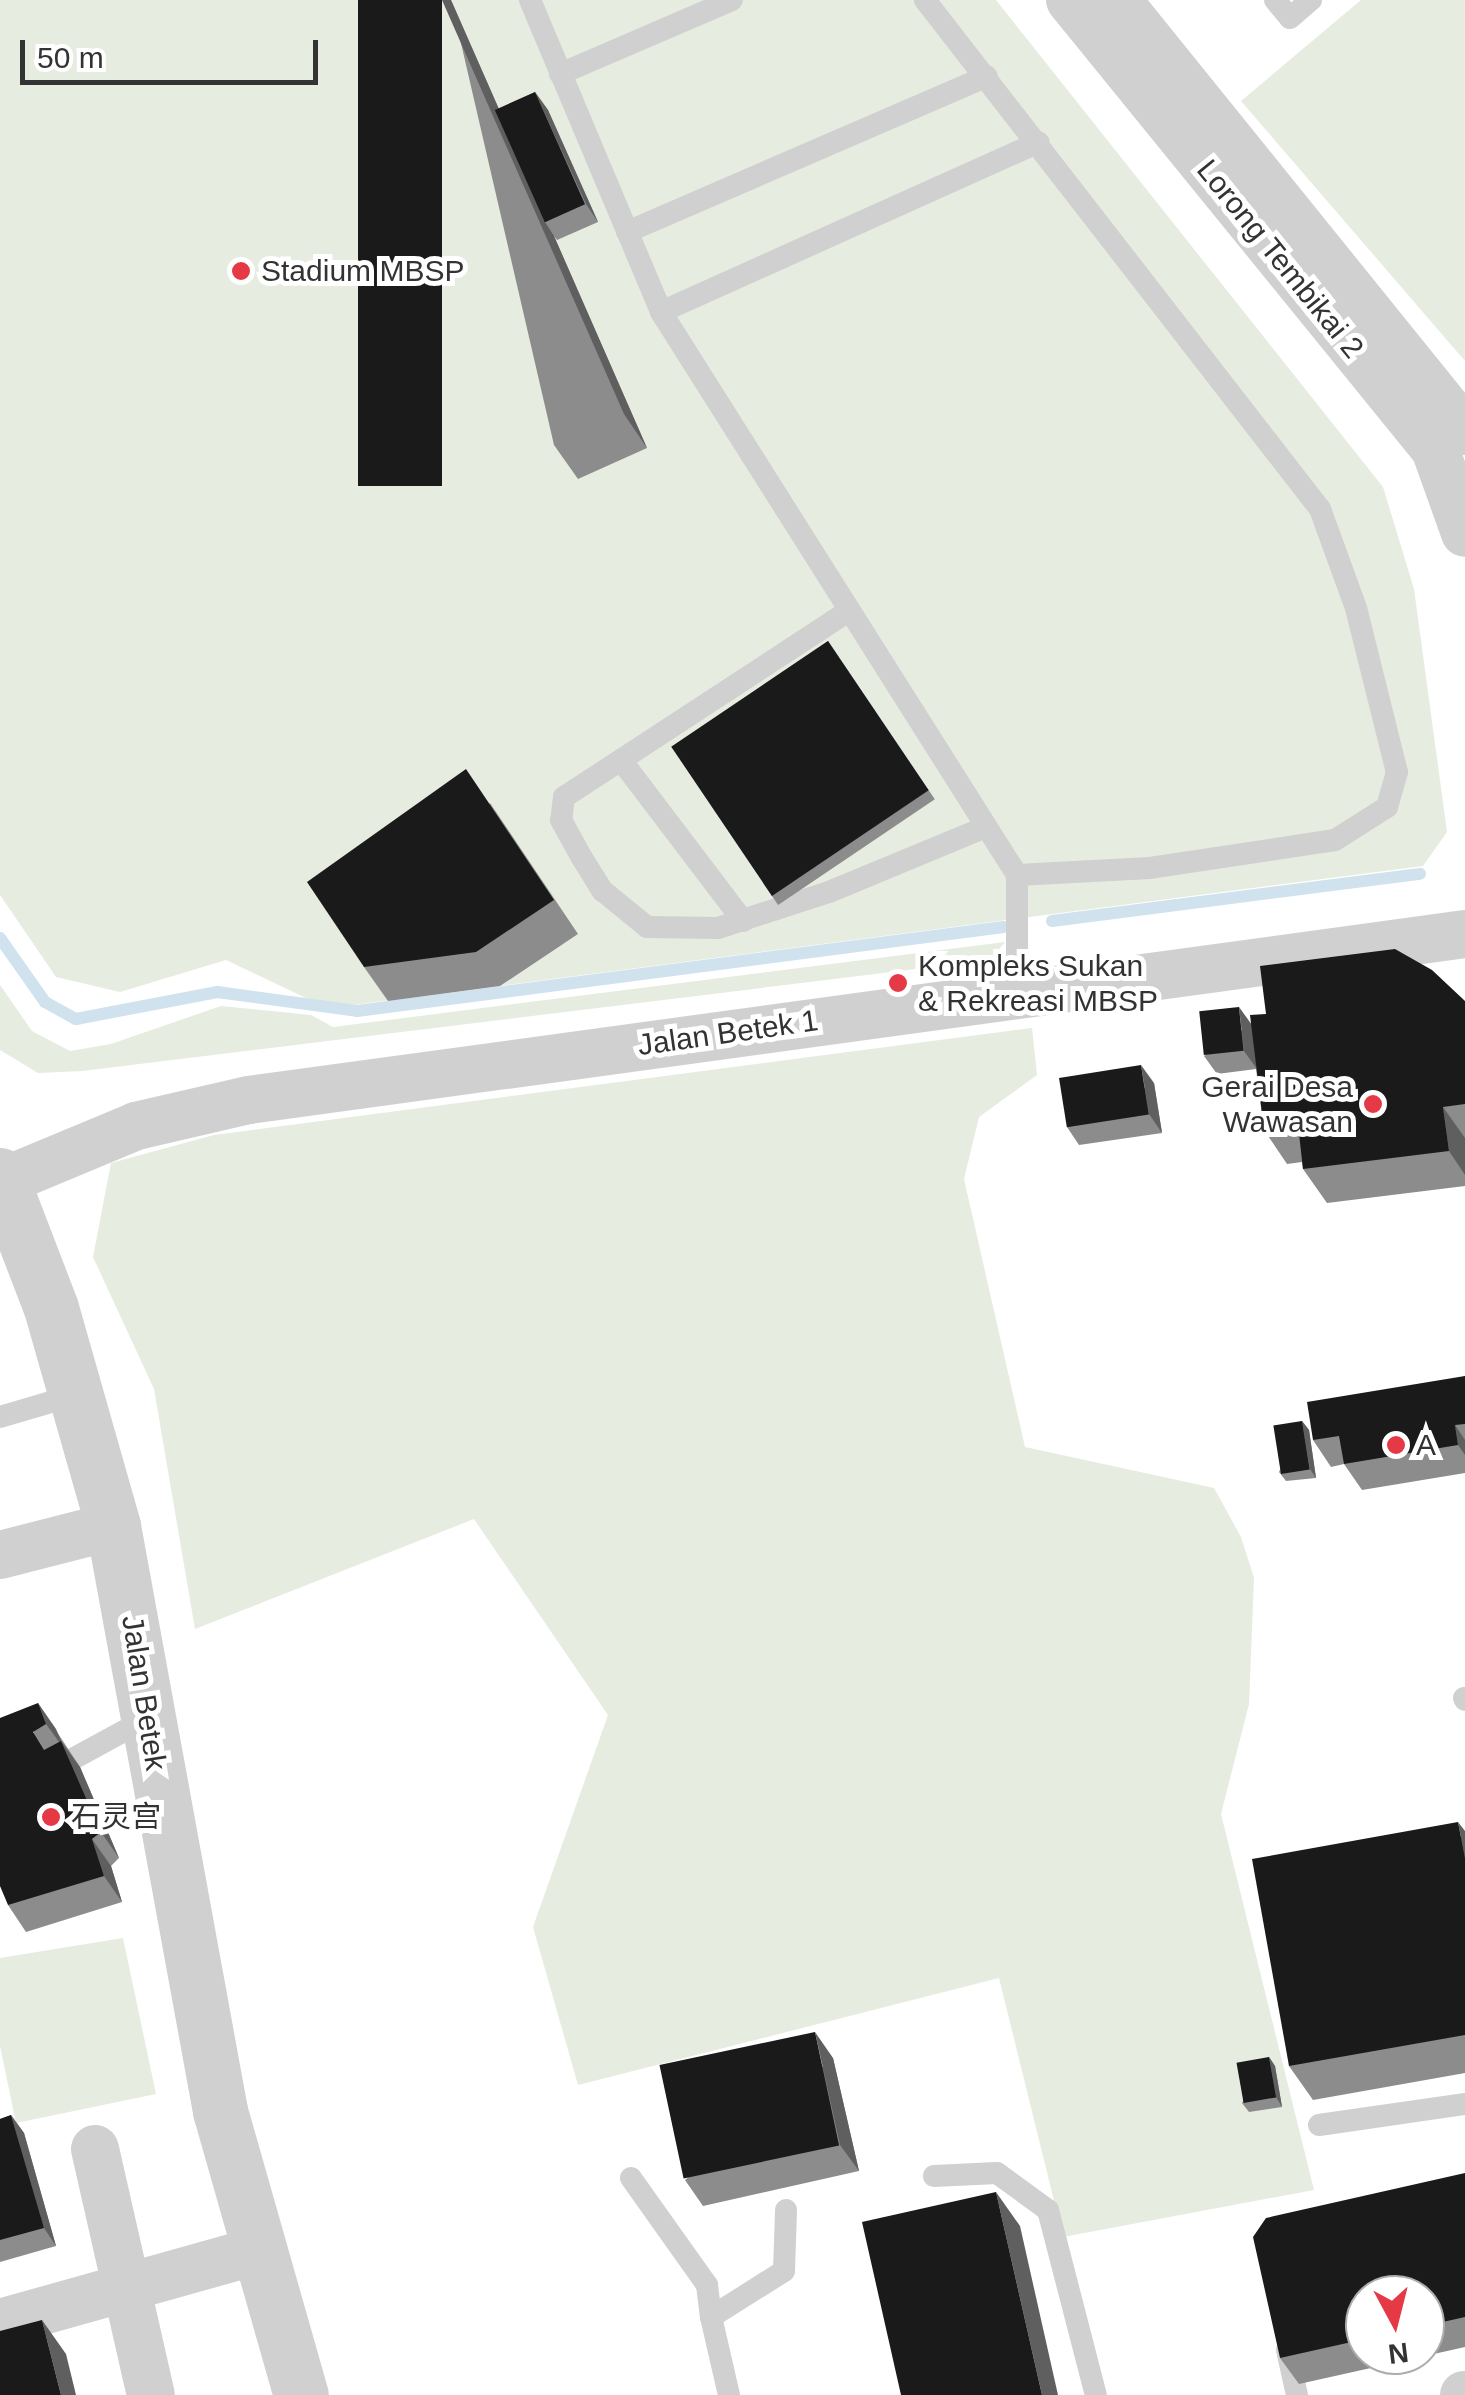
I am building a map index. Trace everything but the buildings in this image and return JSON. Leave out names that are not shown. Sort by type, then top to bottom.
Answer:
[{"type":"street","name":"Lorong Tembikai 2","points":[[1094,4],[1465,431]]},
{"type":"street","name":"Lorong Tembikai 2","points":[[1094,4],[1435,449],[1465,533]]},
{"type":"street","name":"Jalan Betek 1","points":[[2,1178],[88,1142],[249,1100],[1450,928]]},
{"type":"street","name":"Jalan Betek","points":[[2,1178],[78,1394],[113,1526],[207,2051],[257,2251],[301,2395]]},
{"type":"street","points":[[0,1556],[113,1526]]},
{"type":"street","points":[[95,2149],[152,2395]]},
{"type":"street","points":[[0,2324],[126,2285],[257,2251]]},
{"type":"lane","points":[[530,0],[661,312],[847,612],[1018,874],[1017,992]]},
{"type":"lane","points":[[560,74],[732,0]]},
{"type":"lane","points":[[925,0],[1039,142],[1320,509],[1356,608],[1396,772],[1387,807],[1335,840],[1150,868],[1018,874]]},
{"type":"lane","points":[[1275,0],[1290,18],[1311,0]]},
{"type":"lane","points":[[627,232],[987,76]]},
{"type":"lane","points":[[661,312],[1039,142]]},
{"type":"lane","points":[[847,612],[560,802],[561,820],[603,891],[647,927],[718,928],[986,827]]},
{"type":"lane","points":[[621,760],[743,921]]},
{"type":"lane","points":[[0,1417],[78,1394]]},
{"type":"lane","points":[[58,1767],[146,1719]]},
{"type":"lane","points":[[1319,2125],[1465,2104]]},
{"type":"lane","points":[[934,2176],[997,2174],[1048,2210],[1096,2395]]},
{"type":"lane","points":[[632,2178],[706,2286],[728,2395]]},
{"type":"lane","points":[[711,2317],[784,2271],[786,2210]]},
{"type":"lane","points":[[1281,2322],[1297,2395]]},
{"type":"shaded area","points":[[0,0],[996,0],[1383,487],[1414,589],[1447,832],[1423,866],[345,1006],[306,998],[226,960],[120,992],[56,977],[0,895]]},
{"type":"shaded area","points":[[1361,0],[1465,0],[1465,361],[1241,101]]},
{"type":"shaded area","points":[[1005,942],[990,960],[82,1071],[38,1073],[0,1050],[0,985],[32,1031],[70,1051],[111,1044],[221,1006],[311,1015],[333,1027]]},
{"type":"shaded area","points":[[1032,1028],[1037,1075],[979,1117],[964,1179],[1025,1447],[1214,1488],[1241,1537],[1254,1578],[1249,1704],[1221,1814],[1314,2190],[1063,2237],[999,1978],[578,2085],[533,1927],[608,1715],[474,1519],[195,1629],[154,1389],[93,1257],[111,1163],[214,1135]]},
{"type":"shaded area","points":[[123,1938],[156,2094],[16,2123],[0,2046],[0,1958]]},
{"type":"waterway","points":[[1052,921],[1420,874]]},
{"type":"waterway","points":[[0,938],[45,1002],[76,1019],[217,992],[357,1011],[1004,927]]},
{"type":"place","name":"Stadium MBSP","points":[[241,271]]},
{"type":"place","name":"Kompleks Sukan & Rekreasi MBSP","points":[[898,983]]},
{"type":"place","name":"Gerai Desa Wawasan","points":[[1373,1104]]},
{"type":"place","name":"A","points":[[1396,1445]]},
{"type":"place","name":"石灵宫","points":[[51,1817]]}]
